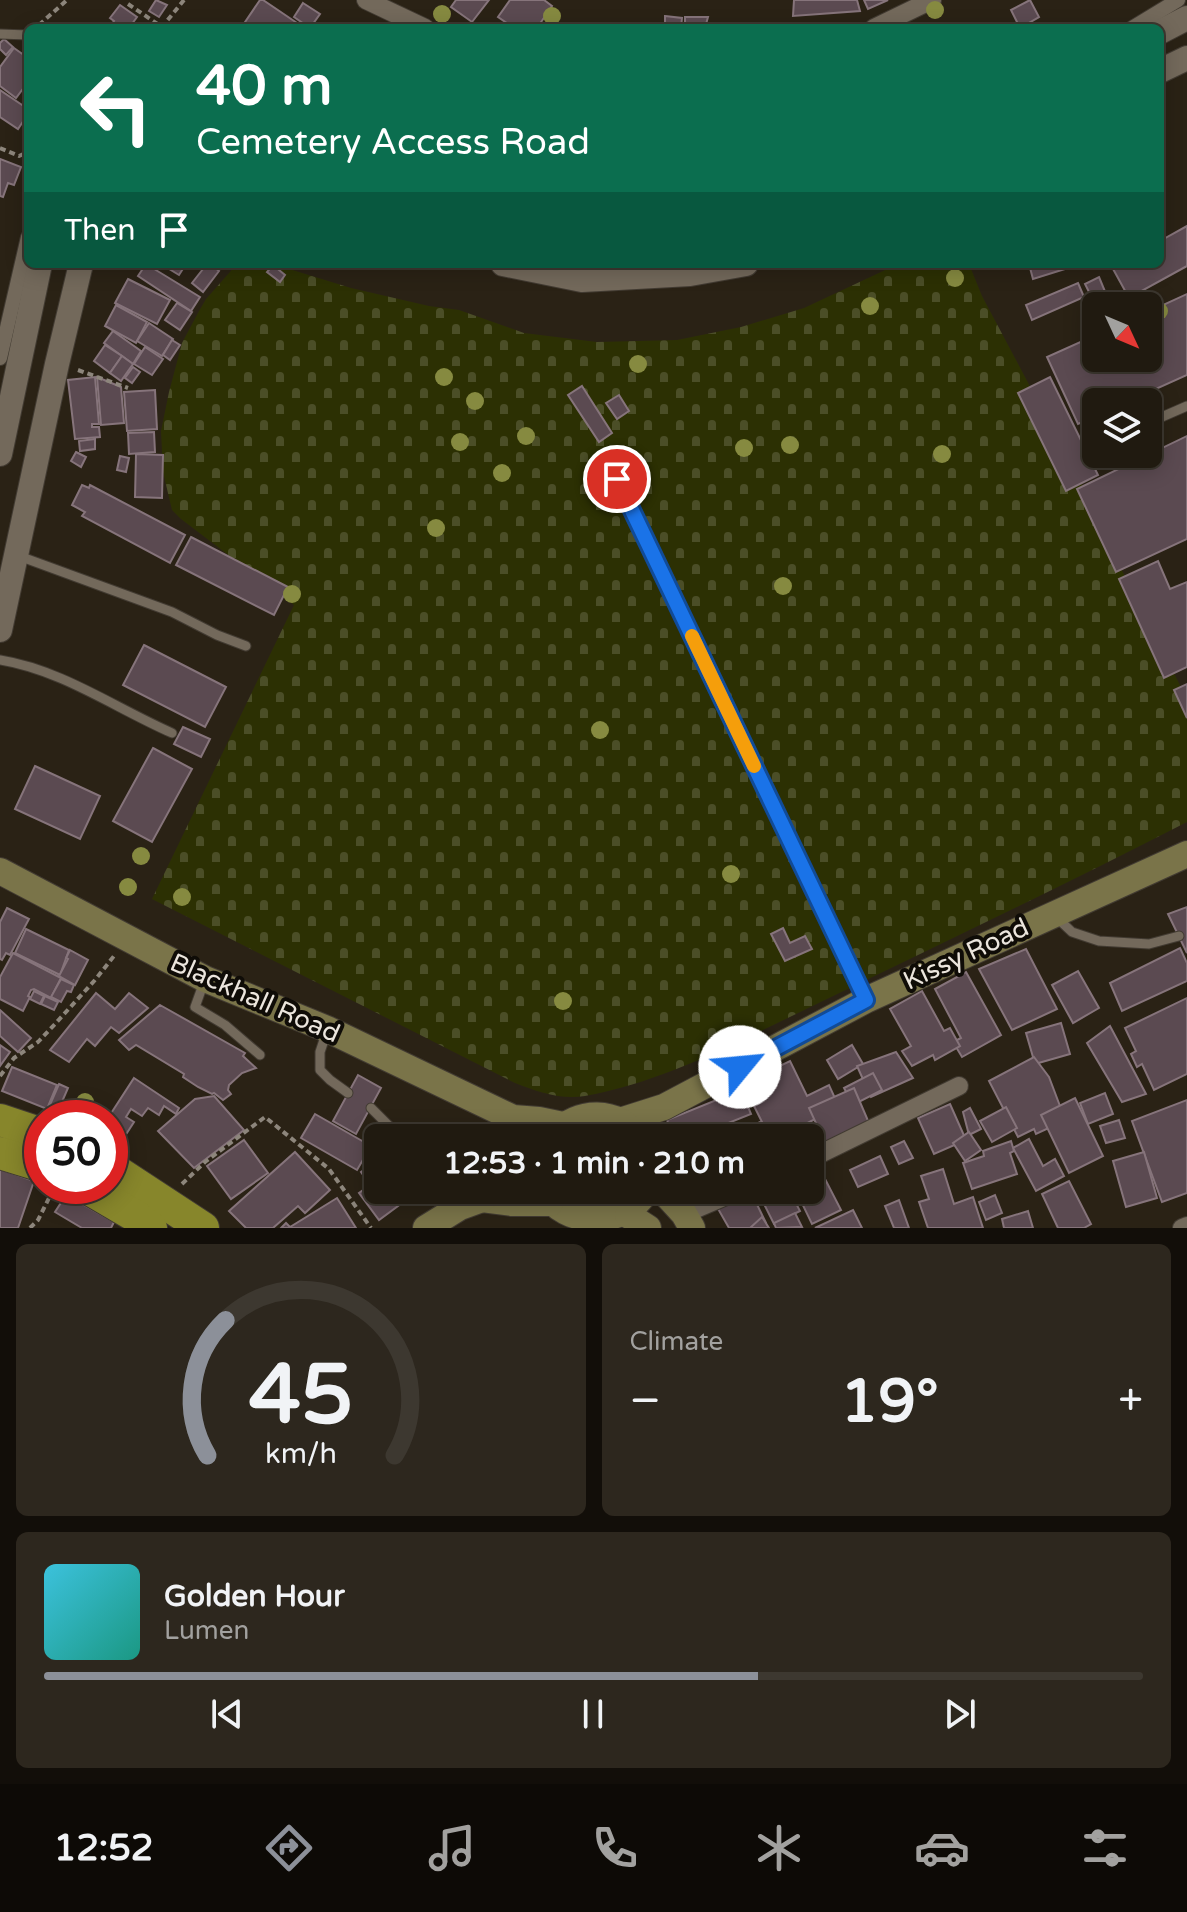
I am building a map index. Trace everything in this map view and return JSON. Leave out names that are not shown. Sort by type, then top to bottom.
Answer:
[{"type":"highway","points":[[0,1120],[24,1128]]},
{"type":"highway","points":[[0,1153],[24,1160]]},
{"type":"highway","points":[[128,1185],[158,1215]]},
{"type":"highway","points":[[115,1204],[137,1217],[158,1215],[203,1228]]},
{"type":"main road","name":"Kissy Road","points":[[620,1121],[664,1107],[866,1000],[1187,854]]},
{"type":"main road","name":"Blackhall Road","points":[[0,871],[205,979],[327,1029],[513,1124]]},
{"type":"main road","points":[[654,1124],[664,1107]]},
{"type":"main road","points":[[568,1124],[591,1115],[606,1116],[624,1124]]},
{"type":"main road","points":[[426,1228],[442,1204]]},
{"type":"main road","points":[[553,1204],[569,1220],[580,1224],[638,1222]]},
{"type":"main road","points":[[674,1204],[688,1221]]},
{"type":"street","points":[[366,0],[417,24]]},
{"type":"street","points":[[882,24],[932,0]]},
{"type":"street","points":[[1139,24],[1178,0]]},
{"type":"street","points":[[1164,30],[1187,18]]},
{"type":"street","points":[[1164,69],[1187,58]]},
{"type":"street","points":[[0,358],[24,254]]},
{"type":"street","points":[[0,454],[39,268]]},
{"type":"street","points":[[0,630],[80,268]]},
{"type":"street","points":[[523,268],[582,280],[690,274],[724,268]]},
{"type":"street","points":[[824,1152],[959,1086]]},
{"type":"street","points":[[688,1221],[717,1204]]},
{"type":"lane","points":[[0,34],[24,35]]},
{"type":"lane","points":[[1162,417],[1187,406]]},
{"type":"lane","points":[[617,479],[866,1000]]},
{"type":"lane","points":[[16,555],[172,612],[246,646]]},
{"type":"lane","points":[[0,660],[24,664],[79,686],[172,733]]},
{"type":"lane","points":[[1054,914],[1072,932],[1099,941],[1149,944],[1179,936]]},
{"type":"lane","points":[[205,979],[195,1007],[225,1025],[260,1055]]},
{"type":"lane","points":[[327,1029],[320,1052],[320,1070],[348,1093]]},
{"type":"lane","points":[[371,1108],[387,1124]]},
{"type":"path","points":[[40,24],[67,0]]},
{"type":"path","points":[[164,24],[184,0]]},
{"type":"path","points":[[128,4],[158,24]]},
{"type":"path","points":[[0,148],[19,156],[24,154]]},
{"type":"path","points":[[57,364],[128,388]]},
{"type":"path","points":[[0,1076],[14,1058],[38,1042],[73,1005],[127,937]]},
{"type":"path","points":[[158,1215],[205,1162],[265,1117],[329,1169],[371,1228]]},
{"type":"path","points":[[30,1228],[46,1204]]},
{"type":"green space","points":[[233,268],[286,268],[351,288],[459,310],[524,333],[597,342],[677,340],[741,327],[804,308],[889,268],[971,268],[982,296],[1098,514],[1102,531],[1187,699],[1187,822],[1008,912],[709,1055],[617,1089],[576,1097],[550,1094],[515,1083],[152,899],[294,605],[172,510],[163,472],[161,431],[182,343],[206,299]]},
{"type":"green space","points":[[576,1204],[616,1204],[595,1210]]},
{"type":"building","points":[[156,0],[167,5],[159,17],[149,11]]},
{"type":"building","points":[[260,0],[297,23],[296,24],[244,24]]},
{"type":"building","points":[[456,0],[489,0],[472,22],[451,7]]},
{"type":"building","points":[[510,0],[544,0],[552,6],[540,24],[508,24],[498,17]]},
{"type":"building","points":[[794,0],[857,0],[860,11],[793,16]]},
{"type":"building","points":[[864,0],[888,0],[868,9]]},
{"type":"building","points":[[1030,0],[1039,17],[1027,24],[1018,24],[1011,10]]},
{"type":"building","points":[[303,3],[320,14],[313,24],[304,24],[294,17]]},
{"type":"building","points":[[120,5],[137,17],[132,24],[112,24],[114,21],[110,18]]},
{"type":"building","points":[[665,16],[682,18],[681,24],[665,24]]},
{"type":"building","points":[[685,17],[708,17],[706,24],[685,24]]},
{"type":"building","points":[[4,39],[13,47],[6,55],[0,49]]},
{"type":"building","points":[[14,48],[24,55],[24,87],[16,98],[0,86],[0,67]]},
{"type":"building","points":[[0,90],[24,106],[24,120],[18,129],[0,117]]},
{"type":"building","points":[[0,159],[21,167],[14,185],[8,183],[3,197],[0,196]]},
{"type":"building","points":[[1187,226],[1187,266],[1140,292],[1126,292],[1113,268],[1164,268],[1164,239]]},
{"type":"building","points":[[143,268],[153,268],[200,297],[191,311],[138,276]]},
{"type":"building","points":[[168,268],[183,268],[179,275]]},
{"type":"building","points":[[204,268],[219,271],[203,292],[192,283]]},
{"type":"building","points":[[277,268],[285,275],[280,282],[267,272]]},
{"type":"building","points":[[1030,268],[1068,268],[1033,279]]},
{"type":"building","points":[[1099,277],[1105,292],[1089,292],[1085,284]]},
{"type":"building","points":[[128,279],[170,300],[157,324],[115,303]]},
{"type":"building","points":[[1078,283],[1082,292],[1082,298],[1032,320],[1026,305]]},
{"type":"building","points":[[1187,294],[1187,375],[1158,388],[1082,388],[1082,422],[1078,424],[1047,357],[1082,341],[1082,372],[1162,372],[1162,306]]},
{"type":"building","points":[[177,303],[192,312],[180,330],[165,320]]},
{"type":"building","points":[[116,305],[147,322],[136,343],[105,326]]},
{"type":"building","points":[[149,323],[173,339],[162,356],[137,341]]},
{"type":"building","points":[[113,331],[141,351],[133,364],[104,343]]},
{"type":"building","points":[[172,340],[180,345],[170,360],[163,355]]},
{"type":"building","points":[[105,345],[122,356],[110,373],[94,361]]},
{"type":"building","points":[[145,347],[163,359],[152,375],[134,364]]},
{"type":"building","points":[[122,356],[133,364],[121,381],[110,373]]},
{"type":"building","points":[[133,367],[140,372],[132,383],[125,378]]},
{"type":"building","points":[[95,377],[99,424],[92,424],[92,427],[99,427],[100,437],[75,439],[68,380]]},
{"type":"building","points":[[97,377],[121,387],[124,423],[101,425]]},
{"type":"building","points":[[1050,377],[1082,442],[1082,468],[1095,468],[1098,475],[1066,491],[1018,393]]},
{"type":"building","points":[[582,386],[612,433],[599,442],[568,395]]},
{"type":"building","points":[[155,390],[157,429],[127,431],[124,392]]},
{"type":"building","points":[[619,395],[629,411],[617,419],[606,403]]},
{"type":"building","points":[[154,432],[155,452],[129,454],[128,433]]},
{"type":"building","points":[[1187,436],[1187,539],[1116,572],[1077,489],[1121,468],[1162,468],[1162,448]]},
{"type":"building","points":[[95,439],[95,449],[80,451],[79,441]]},
{"type":"building","points":[[76,452],[86,457],[81,467],[71,461]]},
{"type":"building","points":[[136,454],[163,455],[162,498],[135,497]]},
{"type":"building","points":[[120,456],[129,458],[126,472],[117,470]]},
{"type":"building","points":[[82,485],[89,488],[90,485],[185,535],[170,563],[82,516],[85,512],[72,505]]},
{"type":"building","points":[[191,537],[288,587],[274,615],[176,565]]},
{"type":"building","points":[[1158,561],[1170,589],[1187,582],[1187,667],[1164,678],[1119,579]]},
{"type":"building","points":[[144,645],[226,687],[205,727],[123,685]]},
{"type":"building","points":[[1187,684],[1187,718],[1174,690]]},
{"type":"building","points":[[183,727],[210,739],[201,757],[174,744]]},
{"type":"building","points":[[153,748],[192,769],[152,842],[113,821]]},
{"type":"building","points":[[35,766],[100,796],[80,839],[15,809]]},
{"type":"building","points":[[1187,907],[1187,953],[1168,914]]},
{"type":"building","points":[[7,908],[29,919],[10,955],[6,953],[2,960],[0,922]]},
{"type":"building","points":[[783,928],[790,943],[805,936],[812,949],[785,961],[771,934]]},
{"type":"building","points":[[26,929],[69,950],[60,975],[15,953]]},
{"type":"building","points":[[1180,948],[1187,963],[1187,981],[1122,1011],[1110,983]]},
{"type":"building","points":[[1026,949],[1057,1009],[1012,1030],[979,969]]},
{"type":"building","points":[[70,950],[88,960],[75,985],[59,976]]},
{"type":"building","points":[[13,953],[61,978],[51,998],[31,990],[23,1011],[0,999],[0,977]]},
{"type":"building","points":[[1078,971],[1099,1008],[1073,1023],[1052,985]]},
{"type":"building","points":[[966,972],[1001,1035],[962,1057],[953,1042],[961,1038],[935,989]]},
{"type":"building","points":[[61,979],[74,985],[61,1002],[51,997]]},
{"type":"building","points":[[34,991],[44,996],[40,1004],[30,999]]},
{"type":"building","points":[[922,991],[944,1031],[950,1028],[960,1046],[935,1060],[933,1055],[912,1066],[902,1051],[911,1046],[890,1009]]},
{"type":"building","points":[[96,993],[115,1009],[129,993],[148,1008],[119,1033],[111,1027],[95,1046],[87,1039],[69,1062],[50,1050]]},
{"type":"building","points":[[45,996],[58,1002],[54,1010],[41,1004]]},
{"type":"building","points":[[1187,998],[1187,1074],[1154,1090],[1142,1064],[1137,1067],[1131,1054],[1136,1051],[1125,1028]]},
{"type":"building","points":[[160,1005],[245,1053],[243,1056],[256,1068],[242,1073],[229,1085],[231,1094],[223,1100],[136,1045],[129,1050],[119,1040]]},
{"type":"building","points":[[0,1010],[31,1038],[18,1052],[0,1036]]},
{"type":"building","points":[[1061,1023],[1070,1054],[1035,1064],[1026,1033]]},
{"type":"building","points":[[1110,1026],[1146,1094],[1122,1102],[1087,1043]]},
{"type":"building","points":[[0,1045],[10,1052],[0,1066]]},
{"type":"building","points":[[852,1045],[863,1064],[838,1079],[827,1060]]},
{"type":"building","points":[[896,1052],[913,1078],[871,1097],[857,1066]]},
{"type":"building","points":[[1034,1057],[1049,1077],[1063,1114],[1049,1122],[1051,1127],[1036,1134],[1034,1129],[1018,1137],[989,1081]]},
{"type":"building","points":[[790,1061],[807,1096],[829,1085],[839,1107],[806,1124],[763,1124],[743,1084]]},
{"type":"building","points":[[12,1067],[57,1085],[51,1100],[24,1100],[2,1091]]},
{"type":"building","points":[[873,1073],[882,1090],[853,1105],[844,1088]]},
{"type":"building","points":[[358,1075],[381,1088],[356,1134],[333,1121]]},
{"type":"building","points":[[134,1078],[179,1108],[176,1114],[164,1106],[159,1115],[148,1108],[142,1116],[131,1109],[128,1114],[128,1100],[120,1100]]},
{"type":"building","points":[[59,1084],[68,1088],[63,1100],[52,1100]]},
{"type":"building","points":[[854,1088],[869,1123],[825,1143],[824,1124],[816,1124],[809,1108]]},
{"type":"building","points":[[741,1090],[751,1114],[726,1124],[669,1124],[667,1120]]},
{"type":"building","points":[[1105,1093],[1113,1114],[1088,1124],[1080,1103]]},
{"type":"building","points":[[214,1096],[244,1130],[194,1168],[158,1131],[195,1099]]},
{"type":"building","points":[[1075,1098],[1103,1156],[1069,1173],[1041,1115]]},
{"type":"building","points":[[1187,1100],[1187,1193],[1162,1202],[1132,1121]]},
{"type":"building","points":[[950,1104],[966,1140],[934,1154],[918,1118]]},
{"type":"building","points":[[1006,1107],[1017,1128],[992,1142],[980,1121]]},
{"type":"building","points":[[970,1108],[981,1129],[969,1135],[963,1112]]},
{"type":"building","points":[[315,1114],[364,1142],[364,1158],[357,1170],[301,1138]]},
{"type":"building","points":[[1119,1120],[1125,1138],[1106,1143],[1100,1126]]},
{"type":"building","points":[[969,1132],[981,1150],[965,1161],[953,1143]]},
{"type":"building","points":[[1029,1139],[1043,1166],[1055,1159],[1064,1176],[1036,1191],[1013,1148]]},
{"type":"building","points":[[244,1140],[268,1173],[231,1199],[207,1166]]},
{"type":"building","points":[[904,1141],[913,1158],[899,1164],[891,1147]]},
{"type":"building","points":[[1011,1141],[1014,1151],[1010,1153],[1017,1174],[972,1189],[963,1163],[984,1156],[983,1151]]},
{"type":"building","points":[[295,1152],[330,1190],[305,1213],[298,1206],[273,1228],[246,1228],[229,1211]]},
{"type":"building","points":[[1144,1152],[1157,1198],[1126,1207],[1113,1161]]},
{"type":"building","points":[[880,1156],[888,1174],[858,1187],[850,1170]]},
{"type":"building","points":[[0,1169],[24,1177],[26,1204],[18,1228],[0,1228]]},
{"type":"building","points":[[943,1169],[954,1204],[973,1197],[983,1228],[928,1228],[919,1202],[929,1199],[921,1176]]},
{"type":"building","points":[[824,1177],[841,1210],[812,1224],[802,1204],[824,1204]]},
{"type":"building","points":[[1069,1181],[1091,1224],[1084,1228],[1058,1228],[1042,1194]]},
{"type":"building","points":[[995,1195],[1002,1213],[986,1220],[979,1202]]},
{"type":"building","points":[[337,1198],[356,1228],[281,1228],[286,1223],[290,1227]]},
{"type":"building","points":[[899,1200],[909,1228],[894,1228],[885,1206]]},
{"type":"building","points":[[60,1204],[82,1204],[114,1222],[111,1228],[82,1228],[55,1212]]},
{"type":"building","points":[[367,1204],[401,1204],[379,1220]]},
{"type":"building","points":[[723,1204],[757,1204],[766,1223],[758,1228],[729,1228],[717,1207]]},
{"type":"building","points":[[764,1204],[796,1204],[800,1211],[774,1224]]},
{"type":"building","points":[[853,1210],[862,1228],[815,1228]]},
{"type":"building","points":[[1028,1211],[1033,1228],[1004,1228],[1002,1219]]},
{"type":"building","points":[[795,1213],[802,1227],[776,1228],[774,1223]]},
{"type":"building","points":[[762,1217],[769,1228],[750,1228]]},
{"type":"slow traffic","points":[[692,636],[754,766]]},
{"type":"route","points":[[617,479],[866,1000],[740,1067]]}]
